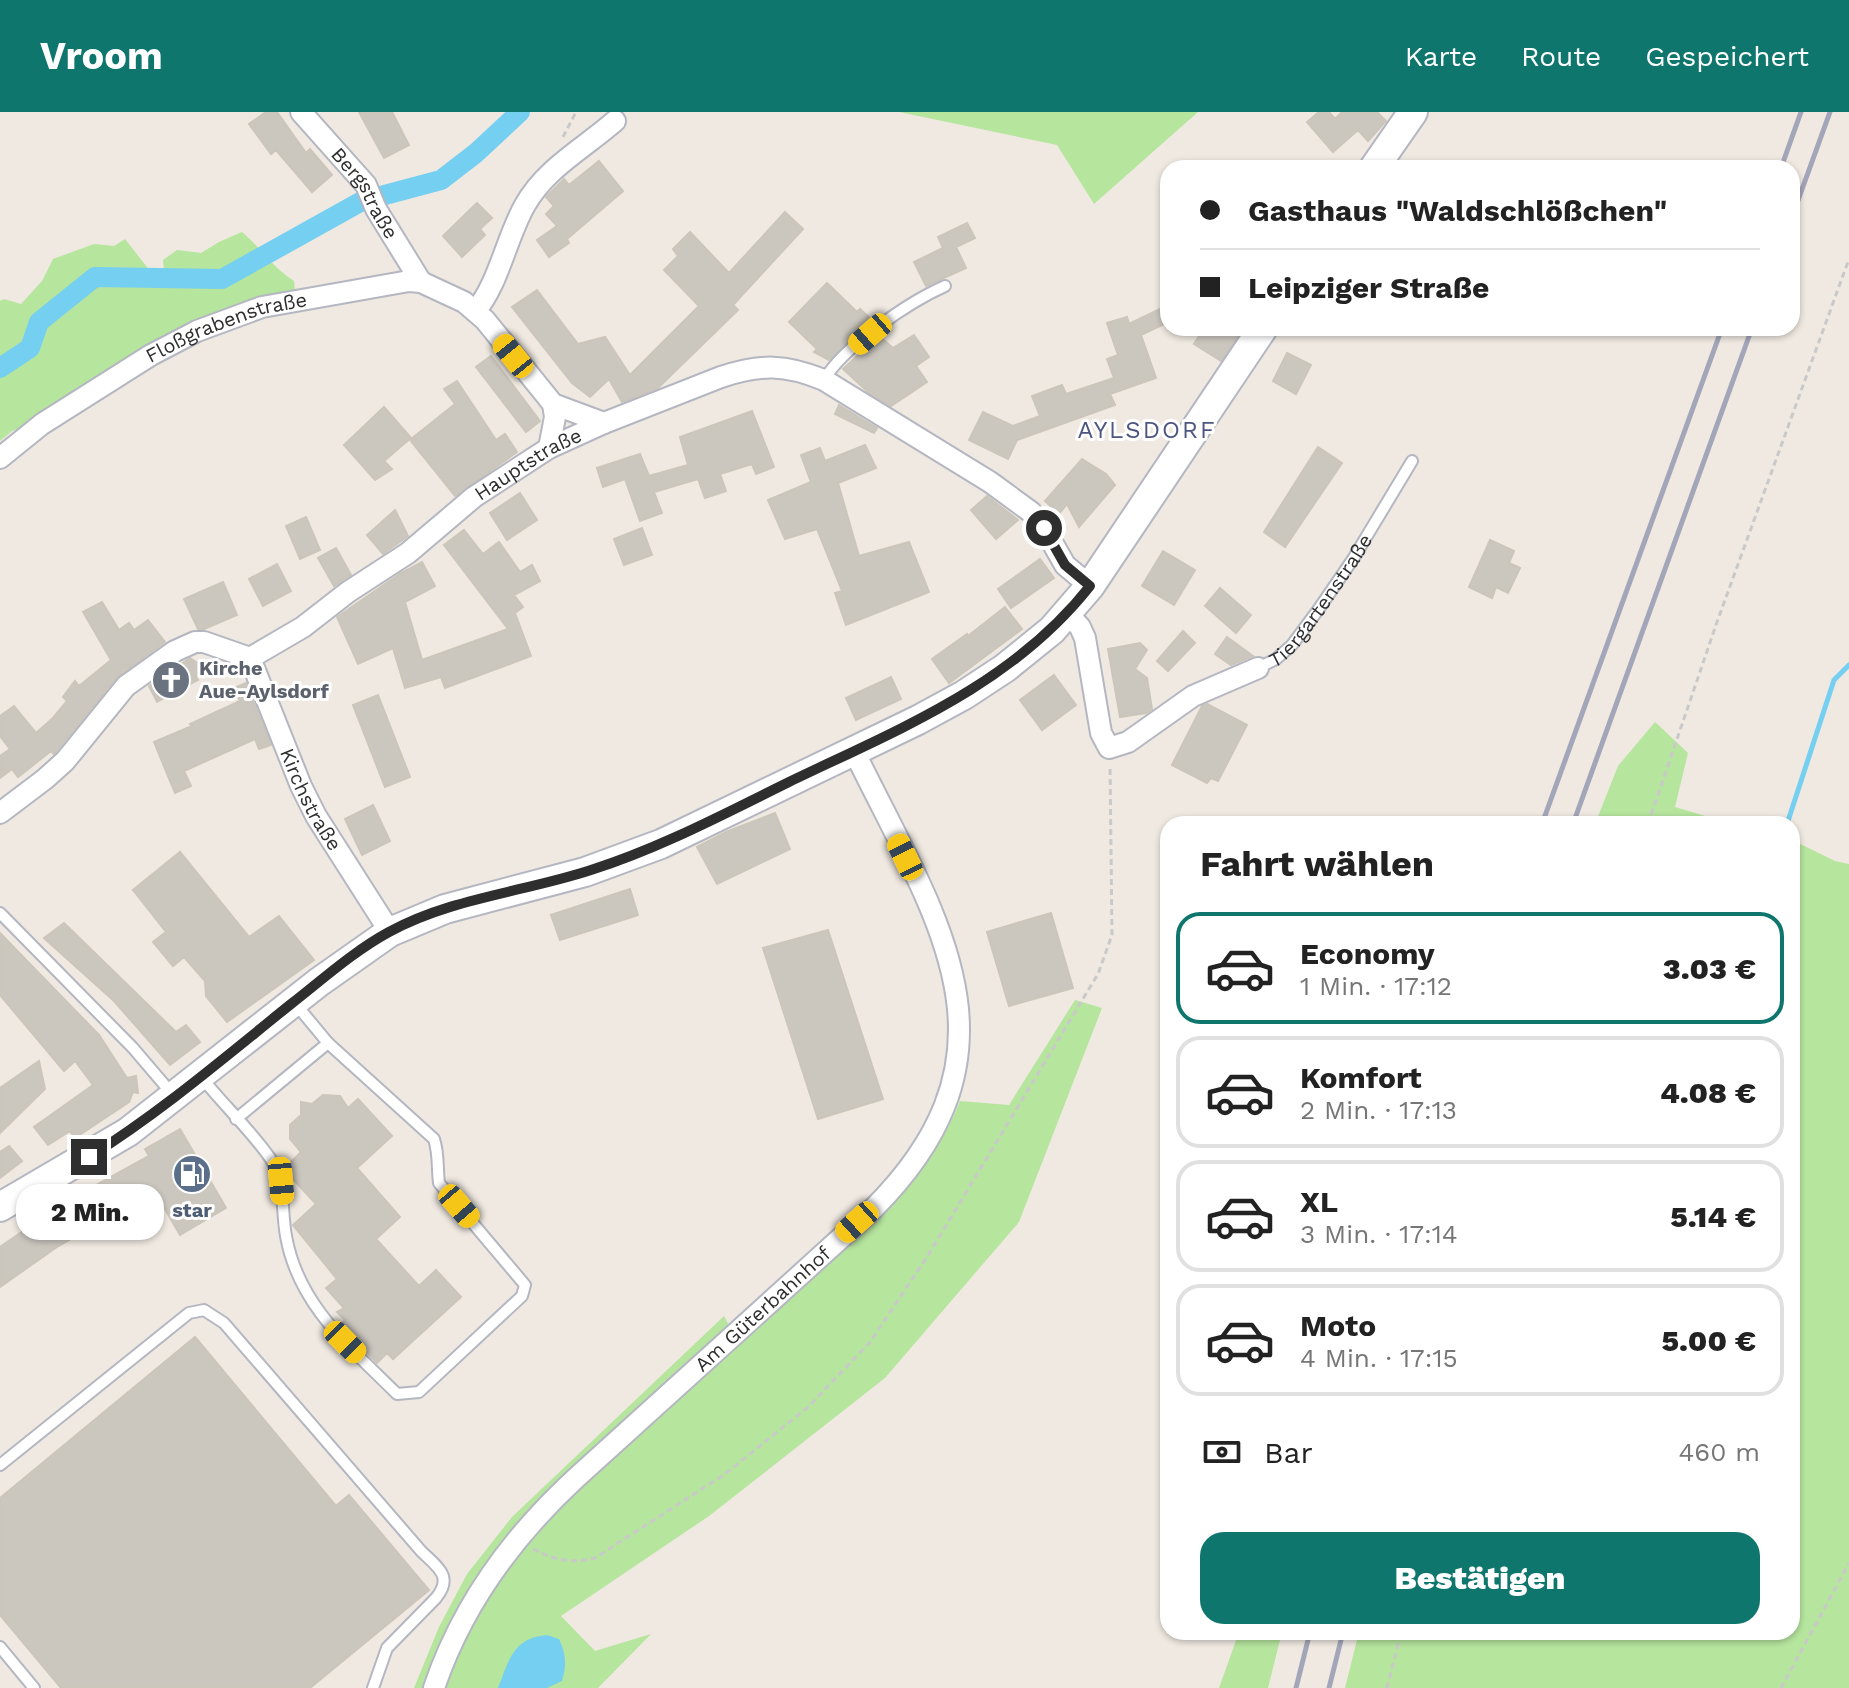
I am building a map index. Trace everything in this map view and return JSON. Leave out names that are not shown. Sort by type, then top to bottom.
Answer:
[{"type":"street","name":"Bergstraße","points":[[301,112],[366,185],[376,209],[421,282]]},
{"type":"street","points":[[1380,160],[1413,112]]},
{"type":"street","points":[[475,311],[488,294],[514,225],[533,192],[557,165],[589,144],[615,121]]},
{"type":"street","points":[[421,282],[450,294],[475,311],[553,404],[604,423]]},
{"type":"street","name":"Floßgrabenstraße","points":[[0,458],[42,424],[151,355],[218,322],[287,301],[421,282]]},
{"type":"street","points":[[0,1207],[109,1145],[201,1077],[357,952],[390,932],[445,909],[624,859],[854,751],[964,695],[1037,644],[1068,614],[1258,336]]},
{"type":"street","name":"Hauptstraße","points":[[250,658],[303,627],[348,592],[408,553],[482,492],[549,448],[721,377],[755,368],[787,367],[824,380],[990,482],[1031,512],[1065,565],[1090,586]]},
{"type":"street","points":[[549,448],[555,417],[553,404]]},
{"type":"street","points":[[1068,614],[1085,638],[1101,733],[1109,748]]},
{"type":"street","points":[[0,813],[65,761],[126,686],[175,651],[195,642],[204,642],[250,658]]},
{"type":"street","name":"Kirchstraße","points":[[250,658],[316,816],[390,932]]},
{"type":"street","name":"Tiergartenstraße","points":[[1109,748],[1128,742],[1193,696],[1258,668]]},
{"type":"street","name":"Am Güterbahnhof","points":[[434,1688],[468,1611],[494,1567],[517,1538],[567,1486],[874,1208],[916,1160],[941,1116],[953,1082],[959,1045],[959,1008],[953,973],[936,922],[854,751]]},
{"type":"lane","points":[[824,380],[834,366],[888,318],[945,286]]},
{"type":"lane","name":"Tiergartenstraße","points":[[1258,668],[1276,659],[1292,645],[1353,559],[1412,461]]},
{"type":"lane","points":[[0,913],[133,1048],[175,1097]]},
{"type":"lane","points":[[201,1077],[271,1159],[281,1181],[286,1237],[302,1285],[313,1306],[397,1394],[419,1392],[522,1296],[525,1285],[439,1183],[439,1152],[434,1139],[328,1043],[294,1002]]},
{"type":"lane","points":[[236,1119],[328,1043]]},
{"type":"lane","points":[[0,1465],[189,1313],[204,1310],[224,1323],[421,1551],[440,1569],[445,1579],[443,1590],[387,1648],[373,1688]]},
{"type":"lane","points":[[0,1647],[34,1688]]},
{"type":"path","points":[[1651,816],[1717,622],[1849,259]]},
{"type":"path","points":[[517,1538],[550,1558],[577,1563],[595,1558],[725,1474],[808,1407],[870,1342],[927,1257],[1098,974],[1112,935],[1109,748]]},
{"type":"path","points":[[1781,1688],[1849,1563]]},
{"type":"path","points":[[1387,1688],[1399,1640]]},
{"type":"green space","points":[[899,112],[1198,112],[1094,204],[1057,145]]},
{"type":"green space","points":[[242,232],[294,281],[295,292],[253,299],[213,315],[28,425],[12,431],[0,441],[0,301],[4,299],[21,304],[42,281],[53,259],[94,244],[114,246],[125,239],[154,276],[164,270],[163,260],[177,250],[201,253]]},
{"type":"green space","points":[[1655,722],[1688,753],[1675,807],[1705,816],[1598,816],[1618,766]]},
{"type":"green space","points":[[1800,844],[1835,861],[1849,864],[1849,1688],[1345,1688],[1357,1640],[1800,1640]]},
{"type":"green space","points":[[1075,1000],[1102,1008],[1019,1222],[885,1378],[709,1516],[561,1616],[595,1651],[651,1634],[598,1688],[414,1688],[439,1627],[467,1574],[512,1517],[724,1316],[738,1343],[857,1235],[923,1165],[937,1146],[960,1101],[1009,1105]]},
{"type":"green space","points":[[1236,1640],[1280,1640],[1268,1688],[1219,1688]]},
{"type":"water","points":[[547,1635],[559,1639],[563,1650],[565,1665],[562,1681],[547,1688],[498,1688],[509,1660],[519,1646]]},
{"type":"building","points":[[266,112],[277,112],[306,153],[310,149],[332,175],[312,192],[276,150],[271,154],[249,124]]},
{"type":"building","points":[[359,112],[392,112],[409,145],[384,158]]},
{"type":"building","points":[[1319,112],[1329,112],[1335,119],[1342,112],[1377,112],[1386,121],[1368,141],[1358,130],[1333,152],[1307,122]]},
{"type":"building","points":[[599,161],[623,191],[567,239],[569,243],[549,257],[537,240],[557,226],[546,214],[554,206],[546,197],[564,179],[569,185]]},
{"type":"building","points":[[477,203],[492,218],[480,229],[485,235],[462,257],[443,236]]},
{"type":"building","points":[[785,212],[803,229],[733,305],[738,310],[658,388],[622,402],[609,379],[590,397],[572,383],[512,307],[537,290],[578,344],[605,337],[630,375],[699,306],[664,270],[678,256],[673,249],[690,232],[729,273]]},
{"type":"building","points":[[967,223],[975,238],[956,247],[966,268],[926,286],[914,262],[943,248],[938,237]]},
{"type":"building","points":[[827,283],[857,312],[860,309],[873,321],[829,360],[814,352],[817,349],[789,322]]},
{"type":"building","points":[[1160,309],[1160,326],[1141,335],[1156,378],[1110,394],[1115,405],[1017,440],[1008,459],[969,440],[983,412],[1013,426],[1040,416],[1032,396],[1062,385],[1066,394],[1114,378],[1107,359],[1118,355],[1107,323],[1127,317],[1129,324]]},
{"type":"building","points":[[914,335],[929,357],[916,366],[927,382],[891,406],[869,393],[843,369],[879,336],[893,348]]},
{"type":"building","points":[[1199,336],[1238,336],[1221,361],[1194,344]]},
{"type":"building","points":[[1287,353],[1311,365],[1296,394],[1273,381]]},
{"type":"building","points":[[491,356],[540,421],[526,432],[476,367]]},
{"type":"building","points":[[457,381],[496,440],[505,434],[517,452],[455,496],[410,440],[455,404],[444,389]]},
{"type":"building","points":[[839,405],[877,428],[874,433],[835,414]]},
{"type":"building","points":[[384,407],[411,438],[384,461],[392,469],[375,480],[344,445]]},
{"type":"building","points":[[752,411],[774,467],[756,474],[752,464],[720,474],[726,491],[705,498],[698,479],[654,492],[662,513],[640,521],[625,479],[603,487],[597,468],[640,454],[649,476],[688,465],[680,437]]},
{"type":"building","points":[[865,445],[876,468],[838,483],[859,556],[909,542],[929,592],[846,625],[835,593],[842,591],[817,529],[785,539],[768,500],[811,482],[801,455],[820,448],[825,461]]},
{"type":"building","points":[[1318,447],[1342,463],[1285,547],[1264,532]]},
{"type":"building","points":[[1082,459],[1106,474],[1115,485],[1079,527],[1067,504],[1059,514],[1045,501]]},
{"type":"building","points":[[520,493],[537,520],[507,540],[490,513]]},
{"type":"building","points":[[987,496],[1018,520],[996,539],[971,510]]},
{"type":"building","points":[[395,510],[408,536],[383,554],[367,535]]},
{"type":"building","points":[[306,517],[320,550],[300,559],[286,526]]},
{"type":"building","points":[[642,528],[652,555],[624,565],[614,539]]},
{"type":"building","points":[[464,530],[483,554],[499,542],[520,572],[532,565],[540,581],[514,595],[523,607],[515,613],[531,656],[445,688],[441,677],[405,688],[393,648],[358,664],[337,617],[422,562],[435,586],[405,602],[422,660],[508,629],[444,545]]},
{"type":"building","points":[[1490,540],[1514,551],[1509,563],[1520,568],[1508,593],[1496,587],[1492,598],[1469,587]]},
{"type":"building","points":[[336,548],[351,575],[334,586],[318,558]]},
{"type":"building","points":[[1163,551],[1195,570],[1174,605],[1142,586]]},
{"type":"building","points":[[1040,559],[1054,578],[1011,608],[998,589]]},
{"type":"building","points":[[277,564],[291,591],[263,606],[249,579]]},
{"type":"building","points":[[223,582],[237,615],[198,629],[184,599]]},
{"type":"building","points":[[1220,588],[1251,615],[1236,633],[1205,606]]},
{"type":"building","points":[[102,602],[119,630],[129,623],[134,630],[148,620],[165,642],[116,678],[54,754],[51,751],[18,777],[12,769],[0,778],[0,756],[10,749],[0,736],[0,716],[14,706],[36,733],[67,701],[63,697],[75,681],[79,686],[111,660],[83,612]]},
{"type":"building","points":[[1005,607],[1022,629],[949,683],[932,659]]},
{"type":"building","points":[[1183,631],[1195,643],[1168,671],[1157,661]]},
{"type":"building","points":[[1227,637],[1253,656],[1231,665],[1215,654]]},
{"type":"building","points":[[1140,643],[1147,650],[1135,669],[1147,678],[1152,709],[1146,713],[1120,717],[1108,649]]},
{"type":"building","name":"Kirche Aue-Aylsdorf","points":[[190,658],[199,664],[198,680],[157,702],[149,686]]},
{"type":"building","points":[[1054,675],[1076,705],[1042,730],[1020,700]]},
{"type":"building","points":[[891,677],[901,699],[856,720],[846,698]]},
{"type":"building","points":[[246,683],[271,745],[259,749],[255,739],[184,771],[191,786],[175,793],[154,742],[240,701],[234,688]]},
{"type":"building","points":[[378,695],[410,777],[385,787],[353,705]]},
{"type":"building","points":[[1207,704],[1247,725],[1218,781],[1211,778],[1207,783],[1172,765],[1202,706]]},
{"type":"building","points":[[373,805],[390,841],[362,855],[345,819]]},
{"type":"building","points":[[775,813],[790,849],[717,884],[697,847]]},
{"type":"building","points":[[180,852],[249,937],[279,916],[314,960],[227,1022],[206,996],[205,981],[184,957],[173,966],[153,942],[166,932],[133,890]]},
{"type":"building","points":[[630,889],[638,915],[560,940],[551,915]]},
{"type":"building","points":[[1051,913],[1073,988],[1009,1006],[987,932]]},
{"type":"building","points":[[64,923],[176,1032],[186,1025],[200,1042],[170,1065],[114,1001],[44,938]]},
{"type":"building","points":[[828,930],[883,1099],[818,1119],[763,948]]},
{"type":"building","points":[[0,933],[99,1035],[127,1078],[136,1076],[138,1093],[133,1092],[129,1102],[75,1138],[70,1131],[48,1145],[34,1127],[93,1085],[75,1061],[64,1071],[0,995]]},
{"type":"building","points":[[39,1061],[45,1089],[0,1133],[0,1088]]},
{"type":"building","points":[[323,1095],[340,1096],[348,1108],[358,1099],[392,1136],[357,1168],[400,1217],[376,1239],[419,1286],[436,1270],[461,1297],[393,1359],[387,1353],[377,1363],[340,1325],[345,1320],[337,1312],[344,1308],[326,1288],[337,1279],[293,1225],[316,1204],[290,1176],[291,1162],[301,1152],[290,1139],[290,1125],[301,1115],[301,1102],[312,1104]]},
{"type":"building","points":[[180,1129],[226,1208],[180,1235],[155,1192],[57,1247],[0,1287],[0,1247],[65,1202],[149,1156],[145,1149]]},
{"type":"building","points":[[9,1146],[22,1161],[0,1178],[0,1152]]},
{"type":"building","points":[[195,1337],[336,1506],[349,1495],[429,1590],[310,1688],[61,1688],[0,1615],[0,1498]]},
{"type":"waterway","points":[[0,368],[30,348],[39,322],[95,277],[222,279],[362,201],[441,180],[520,112]]},
{"type":"waterway","points":[[1790,816],[1834,680],[1849,665]]},
{"type":"railway","points":[[1784,160],[1801,112]]},
{"type":"railway","points":[[1800,195],[1830,112]]},
{"type":"railway","points":[[1545,816],[1719,336]]},
{"type":"railway","points":[[1576,816],[1749,336]]},
{"type":"railway","points":[[1296,1688],[1308,1640]]},
{"type":"railway","points":[[1329,1688],[1341,1640]]},
{"type":"place","name":"Kirche Aue-Aylsdorf","points":[[171,680]]},
{"type":"place","name":"star","points":[[192,1174]]},
{"type":"district","name":"AYLSDORF","points":[[1147,430]]},
{"type":"route","points":[[89,1157],[187,1088],[357,952],[390,932],[445,909],[585,872],[637,854],[942,708],[1005,668],[1052,630],[1090,586],[1065,565],[1044,528]]}]
